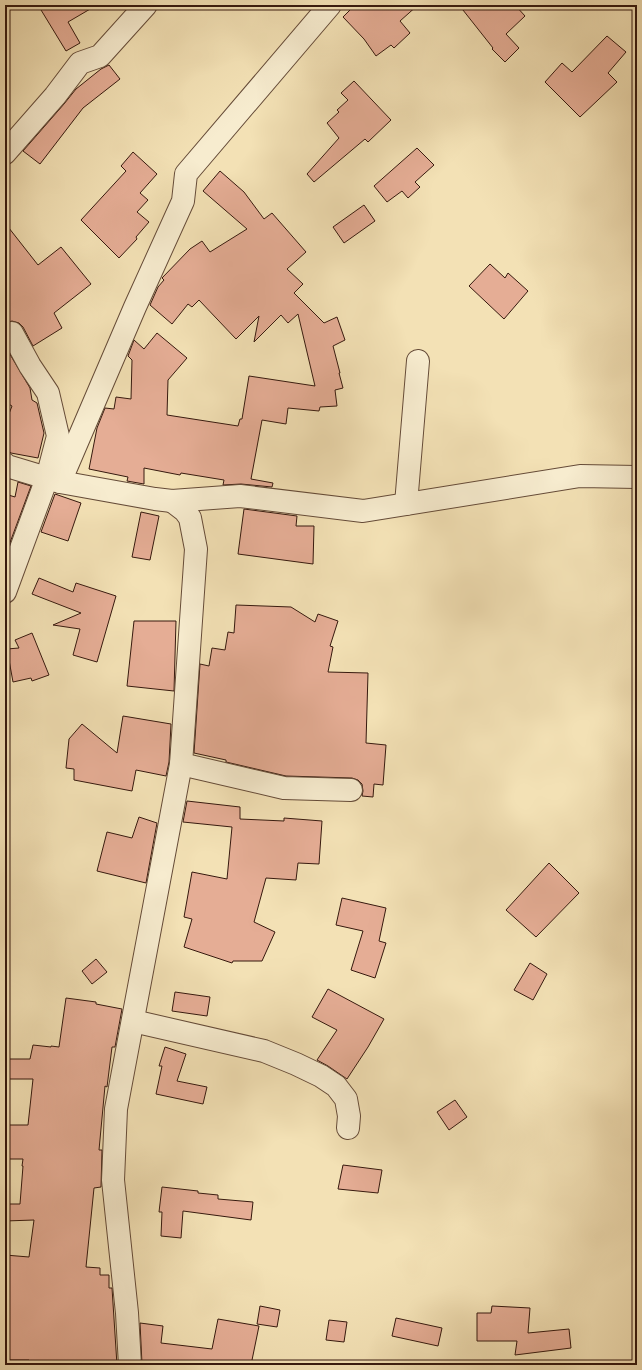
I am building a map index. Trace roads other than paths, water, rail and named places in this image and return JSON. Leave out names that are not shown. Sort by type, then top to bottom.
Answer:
[{"type":"street","points":[[5,153],[55,96],[80,63],[100,56],[146,5]]},
{"type":"street","points":[[5,592],[54,480],[183,201],[186,174],[330,5]]},
{"type":"street","points":[[12,333],[30,366],[48,393],[58,436],[54,480]]},
{"type":"street","points":[[406,504],[418,361]]},
{"type":"street","points":[[5,464],[7,466],[54,480],[172,501],[240,496],[363,511],[580,476],[637,477]]},
{"type":"street","points":[[130,1365],[127,1313],[113,1180],[116,1110],[181,764],[196,549],[190,518],[185,511],[172,501]]},
{"type":"street","points":[[181,764],[284,788],[351,790]]},
{"type":"street","points":[[133,1022],[264,1051],[302,1067],[336,1086],[346,1099],[348,1128]]}]
